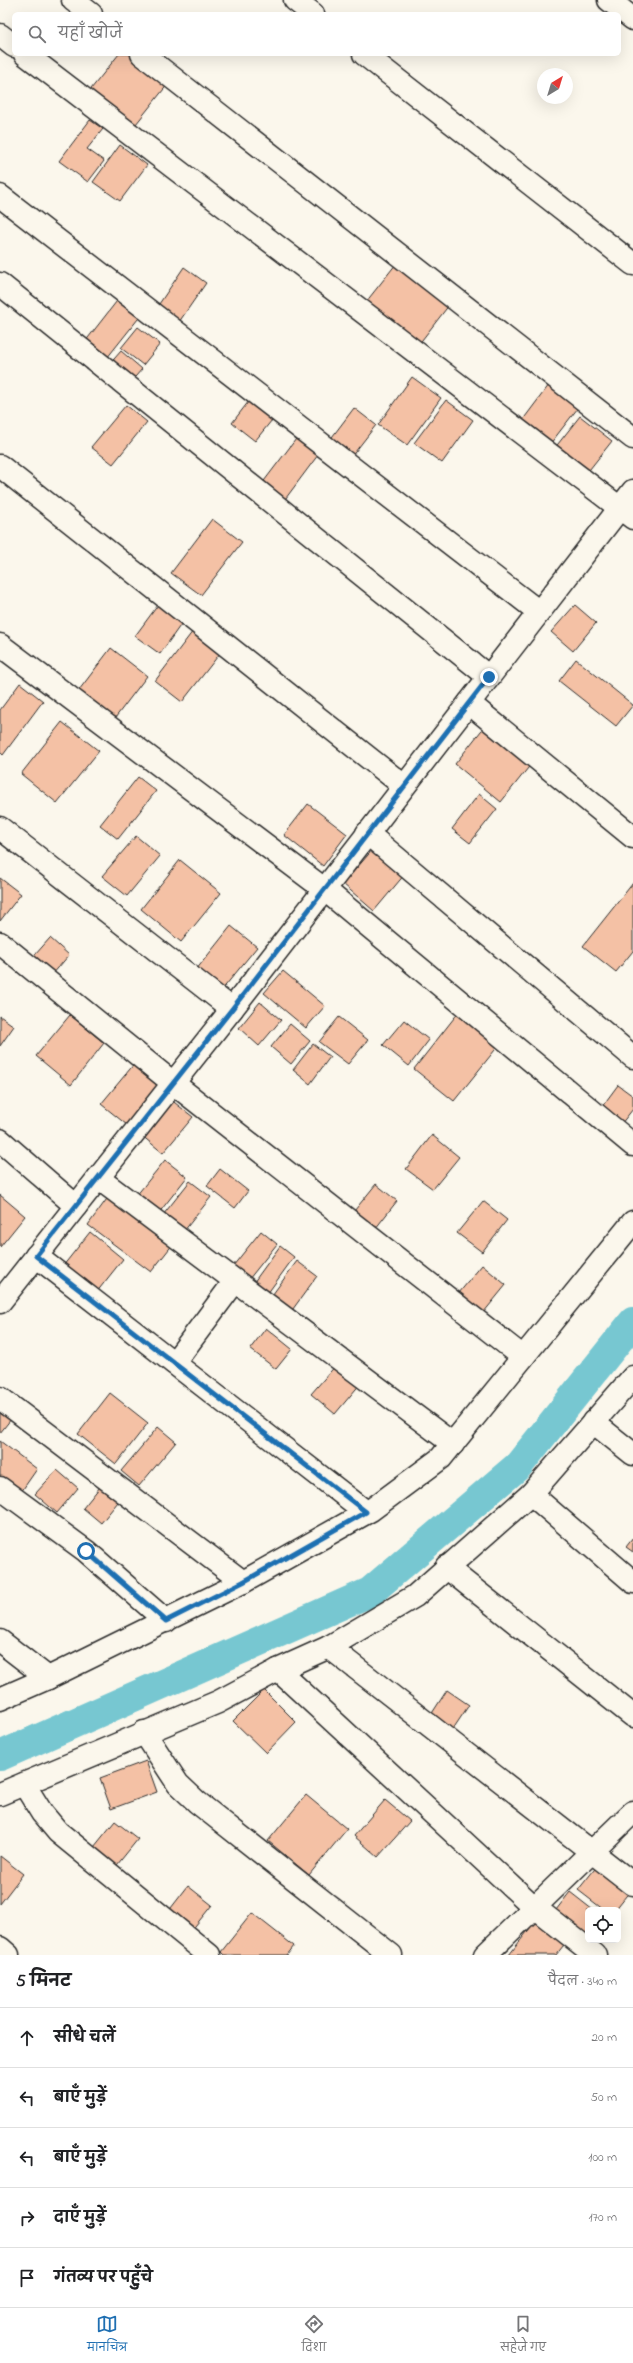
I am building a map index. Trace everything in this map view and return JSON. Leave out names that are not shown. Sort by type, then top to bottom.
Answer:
[{"type":"street","points":[[73,0],[88,12]]},
{"type":"street","points":[[295,0],[310,12]]},
{"type":"street","points":[[609,0],[633,19]]},
{"type":"street","points":[[0,35],[12,44]]},
{"type":"street","points":[[0,1302],[232,1009],[539,612],[629,505],[28,56]]},
{"type":"street","points":[[145,56],[633,438]]},
{"type":"street","points":[[367,56],[633,264]]},
{"type":"street","points":[[0,196],[539,612]]},
{"type":"street","points":[[0,284],[489,677]]},
{"type":"street","points":[[0,466],[404,786]]},
{"type":"street","points":[[0,645],[324,889],[633,1145]]},
{"type":"street","points":[[469,702],[633,837]]},
{"type":"street","points":[[0,828],[232,1009]]},
{"type":"street","points":[[367,833],[633,1057]]},
{"type":"street","points":[[0,943],[173,1083],[523,1357]]},
{"type":"street","points":[[0,1140],[76,1206]]},
{"type":"street","points":[[98,1178],[453,1444]]},
{"type":"street","points":[[0,1698],[48,1678],[243,1582],[366,1512],[440,1458],[453,1444],[633,1222]]},
{"type":"street","points":[[36,1256],[366,1512]]},
{"type":"street","points":[[174,1363],[235,1281]]},
{"type":"street","points":[[0,1794],[218,1702],[278,1670],[329,1647],[415,1596],[446,1567],[531,1494],[633,1377]]},
{"type":"street","points":[[0,1398],[243,1582]]},
{"type":"street","points":[[593,1422],[633,1454]]},
{"type":"street","points":[[0,1488],[86,1551],[166,1621]]},
{"type":"street","points":[[531,1494],[633,1582]]},
{"type":"street","points":[[446,1567],[633,1716]]},
{"type":"street","points":[[0,1641],[48,1678]]},
{"type":"street","points":[[329,1647],[633,1884]]},
{"type":"street","points":[[278,1670],[534,1907],[595,1955]]},
{"type":"street","points":[[144,1732],[178,1784],[198,1802],[391,1955]]},
{"type":"street","points":[[24,1784],[42,1813],[58,1832],[208,1955]]},
{"type":"street","points":[[485,1955],[633,1812]]},
{"type":"street","points":[[0,1948],[8,1955]]},
{"type":"building","points":[[117,56],[133,56],[168,84],[132,129],[87,94]]},
{"type":"building","points":[[90,120],[103,129],[87,149],[104,161],[88,182],[59,161]]},
{"type":"building","points":[[120,145],[147,165],[120,201],[93,182]]},
{"type":"building","points":[[400,259],[453,300],[415,349],[362,307]]},
{"type":"building","points":[[184,267],[206,283],[179,322],[157,307]]},
{"type":"building","points":[[120,297],[142,314],[103,363],[81,347]]},
{"type":"building","points":[[138,327],[160,344],[143,365],[121,348]]},
{"type":"building","points":[[121,351],[142,369],[129,384],[108,366]]},
{"type":"building","points":[[412,377],[441,398],[407,445],[378,425]]},
{"type":"building","points":[[552,381],[581,404],[547,448],[519,425]]},
{"type":"building","points":[[446,400],[473,420],[442,463],[414,443]]},
{"type":"building","points":[[249,401],[272,420],[255,441],[232,423]]},
{"type":"building","points":[[126,405],[147,422],[113,464],[91,447]]},
{"type":"building","points":[[354,408],[376,425],[348,461],[326,445]]},
{"type":"building","points":[[580,416],[612,441],[586,474],[554,449]]},
{"type":"building","points":[[299,435],[321,451],[280,506],[258,489]]},
{"type":"building","points":[[212,519],[242,542],[201,595],[171,573]]},
{"type":"building","points":[[158,605],[182,623],[160,654],[135,636]]},
{"type":"building","points":[[575,605],[596,623],[573,651],[551,632]]},
{"type":"building","points":[[193,631],[221,652],[182,702],[155,681]]},
{"type":"building","points":[[111,648],[147,676],[112,722],[76,694]]},
{"type":"building","points":[[576,659],[633,705],[616,726],[559,681]]},
{"type":"building","points":[[20,683],[43,701],[3,755],[0,752],[0,710]]},
{"type":"building","points":[[62,722],[99,751],[57,803],[21,774]]},
{"type":"building","points":[[485,726],[532,763],[501,802],[455,764]]},
{"type":"building","points":[[138,777],[156,791],[118,839],[100,825]]},
{"type":"building","points":[[479,794],[497,809],[470,843],[452,829]]},
{"type":"building","points":[[308,804],[347,834],[323,866],[284,835]]},
{"type":"building","points":[[136,836],[160,856],[127,896],[102,876]]},
{"type":"building","points":[[374,848],[405,874],[374,911],[343,884]]},
{"type":"building","points":[[180,860],[221,893],[181,942],[141,909]]},
{"type":"building","points":[[0,878],[21,894],[0,921]]},
{"type":"building","points":[[633,883],[633,951],[616,972],[583,946]]},
{"type":"building","points":[[231,926],[257,947],[221,991],[196,970]]},
{"type":"building","points":[[50,938],[69,955],[47,981],[27,964]]},
{"type":"building","points":[[283,971],[325,1006],[306,1028],[264,993]]},
{"type":"building","points":[[260,1002],[281,1020],[259,1046],[239,1028]]},
{"type":"building","points":[[458,1013],[499,1045],[454,1101],[414,1069]]},
{"type":"building","points":[[70,1015],[104,1043],[71,1085],[36,1056]]},
{"type":"building","points":[[0,1016],[14,1026],[0,1046]]},
{"type":"building","points":[[339,1017],[368,1040],[348,1064],[319,1042]]},
{"type":"building","points":[[404,1020],[429,1040],[409,1066],[383,1045]]},
{"type":"building","points":[[290,1024],[310,1041],[291,1064],[271,1047]]},
{"type":"building","points":[[313,1044],[330,1057],[310,1084],[293,1070]]},
{"type":"building","points":[[135,1063],[161,1084],[127,1125],[101,1104]]},
{"type":"building","points":[[618,1085],[633,1096],[633,1109],[621,1124],[601,1108]]},
{"type":"building","points":[[170,1099],[193,1117],[163,1153],[141,1135]]},
{"type":"building","points":[[432,1135],[459,1157],[433,1189],[406,1169]]},
{"type":"building","points":[[165,1160],[187,1177],[158,1214],[136,1196]]},
{"type":"building","points":[[220,1169],[248,1191],[235,1208],[207,1186]]},
{"type":"building","points":[[190,1181],[211,1197],[184,1231],[163,1215]]},
{"type":"building","points":[[376,1184],[397,1201],[372,1233],[350,1216]]},
{"type":"building","points":[[0,1195],[25,1216],[0,1247]]},
{"type":"building","points":[[109,1196],[173,1244],[151,1272],[88,1225]]},
{"type":"building","points":[[483,1201],[507,1220],[482,1252],[457,1233]]},
{"type":"building","points":[[261,1231],[277,1244],[245,1284],[229,1271]]},
{"type":"building","points":[[90,1232],[123,1259],[96,1293],[63,1266]]},
{"type":"building","points":[[280,1246],[294,1257],[265,1297],[251,1286]]},
{"type":"building","points":[[297,1261],[317,1276],[290,1313],[270,1298]]},
{"type":"building","points":[[482,1265],[506,1285],[479,1318],[454,1299]]},
{"type":"building","points":[[266,1328],[292,1349],[276,1369],[250,1349]]},
{"type":"building","points":[[337,1364],[361,1383],[335,1414],[311,1394]]},
{"type":"building","points":[[110,1393],[148,1423],[116,1464],[78,1434]]},
{"type":"building","points":[[0,1402],[15,1414],[0,1433]]},
{"type":"building","points":[[158,1427],[176,1442],[139,1486],[121,1471]]},
{"type":"building","points":[[0,1441],[37,1469],[21,1492],[0,1477]]},
{"type":"building","points":[[57,1470],[78,1488],[57,1513],[35,1494]]},
{"type":"building","points":[[104,1482],[122,1497],[101,1523],[83,1508]]},
{"type":"building","points":[[633,1538],[633,1552],[626,1547]]},
{"type":"building","points":[[264,1690],[296,1722],[266,1753],[233,1721]]},
{"type":"building","points":[[447,1690],[469,1705],[449,1735],[427,1721]]},
{"type":"building","points":[[146,1761],[157,1792],[111,1809],[100,1778]]},
{"type":"building","points":[[306,1795],[347,1829],[309,1875],[268,1841]]},
{"type":"building","points":[[385,1800],[410,1821],[378,1857],[354,1836]]},
{"type":"building","points":[[115,1821],[138,1839],[113,1870],[90,1852]]},
{"type":"building","points":[[0,1856],[23,1874],[0,1904]]},
{"type":"building","points":[[598,1865],[630,1891],[617,1907],[600,1907],[578,1890]]},
{"type":"building","points":[[188,1886],[212,1905],[187,1936],[164,1917]]},
{"type":"building","points":[[570,1892],[589,1907],[585,1907],[585,1933],[556,1910]]},
{"type":"building","points":[[252,1913],[294,1946],[287,1955],[224,1955],[221,1952]]},
{"type":"building","points":[[538,1918],[567,1941],[556,1955],[509,1955]]},
{"type":"waterway","points":[[0,1756],[370,1592],[518,1466],[633,1322]]},
{"type":"route","points":[[86,1551],[166,1621],[243,1582],[366,1512],[36,1256],[232,1009],[489,677]]}]
